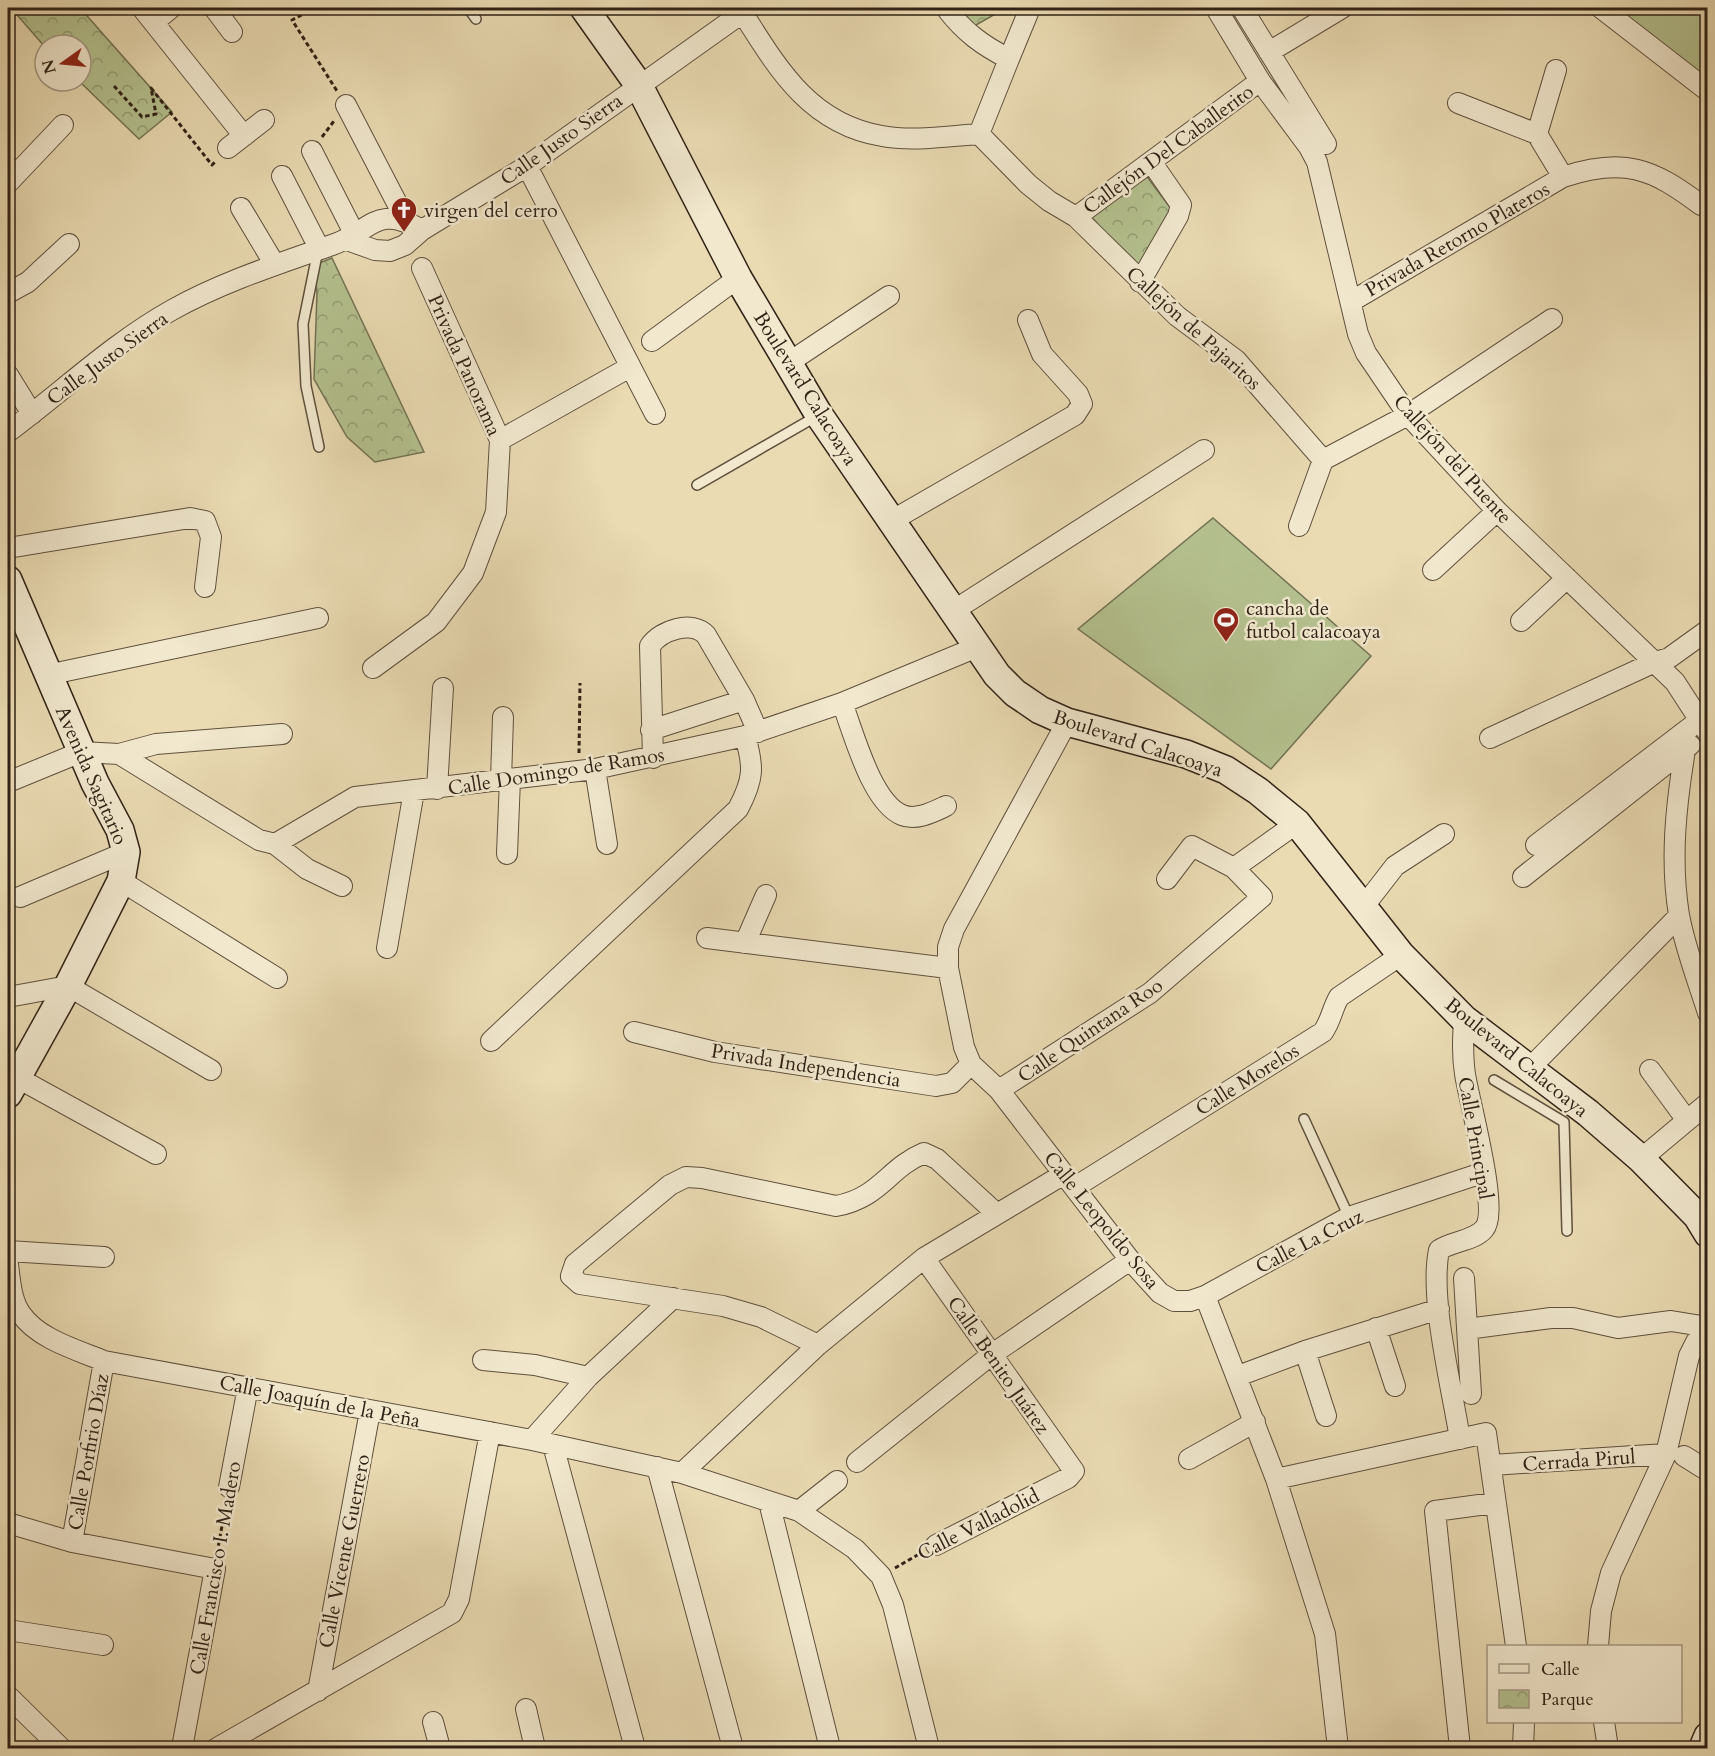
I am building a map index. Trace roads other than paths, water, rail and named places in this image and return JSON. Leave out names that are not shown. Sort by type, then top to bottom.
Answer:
[{"type":"street","points":[[171,8],[148,15],[243,136]]},
{"type":"street","points":[[214,8],[232,32]]},
{"type":"street","name":"Boulevard Calacoaya","points":[[584,8],[638,84],[738,278],[819,415],[997,675],[1015,693],[1040,710],[1067,722],[1186,754],[1226,770],[1258,791],[1297,823],[1401,955],[1464,1019],[1529,1069],[1576,1118],[1641,1159],[1697,1216],[1707,1234]]},
{"type":"street","points":[[946,8],[962,29],[976,42],[1009,59]]},
{"type":"street","points":[[746,10],[774,63],[802,98],[836,121],[882,136],[979,134],[1030,8]]},
{"type":"street","name":"Callejón del Puente","points":[[1216,8],[1260,81],[1310,147],[1317,162],[1352,301],[1358,334],[1366,353],[1408,415],[1497,511],[1676,681],[1704,728]]},
{"type":"street","points":[[1242,8],[1326,144]]},
{"type":"street","points":[[1269,52],[1342,8]]},
{"type":"street","points":[[1601,8],[1707,91]]},
{"type":"street","name":"Calle Justo Sierra","points":[[350,237],[375,250],[390,251],[405,246],[422,230],[526,166],[638,84],[746,10]]},
{"type":"street","points":[[1458,103],[1537,135],[1556,70]]},
{"type":"street","name":"Callejón Del Caballerito","points":[[1076,217],[1260,81]]},
{"type":"street","points":[[346,105],[403,219],[422,230]]},
{"type":"street","points":[[224,153],[264,120]]},
{"type":"street","points":[[8,183],[63,125]]},
{"type":"street","name":"Callejón de Pajaritos","points":[[979,134],[1028,184],[1076,217],[1177,316],[1249,372],[1323,460]]},
{"type":"street","name":"Privada Retorno Plateros","points":[[1537,135],[1563,177]]},
{"type":"street","points":[[312,151],[350,237]]},
{"type":"street","points":[[1140,282],[1178,216],[1181,205],[1152,163]]},
{"type":"street","name":"Privada Retorno Plateros","points":[[1352,301],[1563,177],[1590,168],[1615,165],[1646,171],[1674,184],[1701,205]]},
{"type":"street","points":[[526,166],[655,414]]},
{"type":"street","points":[[282,176],[318,250]]},
{"type":"street","points":[[241,208],[275,265]]},
{"type":"street","name":"Calle Justo Sierra","points":[[8,432],[124,342],[171,310],[208,292],[350,237],[389,217],[403,219]]},
{"type":"street","points":[[8,293],[28,282],[69,244]]},
{"type":"street","name":"Privada Panorama","points":[[373,668],[436,622],[472,573],[496,512],[500,440],[422,268]]},
{"type":"street","points":[[652,341],[738,278]]},
{"type":"street","points":[[788,363],[888,296]]},
{"type":"street","points":[[1299,526],[1323,460],[1408,415],[1552,319]]},
{"type":"street","points":[[891,520],[1075,415],[1082,404],[1078,394],[1042,354],[1028,320]]},
{"type":"street","points":[[500,440],[630,367]]},
{"type":"street","points":[[8,375],[32,414]]},
{"type":"street","points":[[953,610],[1204,450]]},
{"type":"street","points":[[1433,570],[1497,511]]},
{"type":"street","points":[[8,548],[190,518],[205,521],[211,537],[205,587]]},
{"type":"street","points":[[1521,621],[1567,578]]},
{"type":"street","name":"Avenida Sagitario","points":[[8,580],[81,752],[120,830],[126,852],[121,881],[68,986],[12,1086]]},
{"type":"street","points":[[47,675],[318,618]]},
{"type":"street","points":[[491,1041],[738,808],[750,788],[753,763],[751,734],[744,700],[706,635],[700,629],[685,627],[660,636],[650,646],[653,758]]},
{"type":"street","points":[[1490,738],[1655,662],[1670,658],[1707,630]]},
{"type":"street","name":"Calle Domingo de Ramos","points":[[275,844],[355,797],[587,770],[653,758],[751,734],[842,703],[976,647]]},
{"type":"street","points":[[437,789],[443,688]]},
{"type":"street","points":[[651,730],[744,700]]},
{"type":"street","points":[[842,703],[873,783],[886,804],[903,816],[925,816],[946,807]]},
{"type":"street","points":[[503,717],[507,854]]},
{"type":"street","name":"Calle Leopoldo Sosa","points":[[1067,722],[954,929],[948,947],[948,968],[964,1047],[971,1064],[999,1090],[1130,1260],[1160,1293],[1174,1301],[1190,1301],[1205,1296]]},
{"type":"street","points":[[1523,877],[1685,750],[1704,728]]},
{"type":"street","points":[[1536,845],[1704,728]]},
{"type":"street","points":[[8,782],[81,752],[119,754],[156,744],[282,734]]},
{"type":"street","points":[[1685,750],[1676,816],[1674,859],[1679,916],[1707,1013]]},
{"type":"street","points":[[119,754],[259,840],[275,844],[307,869],[342,886]]},
{"type":"street","points":[[587,770],[607,844]]},
{"type":"street","points":[[387,948],[414,791]]},
{"type":"street","points":[[1167,879],[1192,846],[1234,868],[1297,823]]},
{"type":"street","points":[[1364,906],[1395,866],[1444,834]]},
{"type":"street","points":[[20,897],[126,852]]},
{"type":"street","name":"Calle Quintana Roo","points":[[999,1090],[1150,993],[1262,897],[1234,868]]},
{"type":"street","points":[[121,881],[277,978]]},
{"type":"street","points":[[745,943],[766,895]]},
{"type":"street","points":[[1529,1069],[1679,916]]},
{"type":"street","points":[[707,938],[948,968]]},
{"type":"street","name":"Calle Morelos","points":[[682,1473],[818,1345],[924,1258],[997,1214],[1069,1181],[1323,1032],[1330,1023],[1333,1007],[1339,997],[1401,955]]},
{"type":"street","points":[[8,997],[68,986],[211,1070]]},
{"type":"street","name":"Calle Principal","points":[[1460,1439],[1439,1309],[1436,1263],[1438,1250],[1450,1242],[1474,1236],[1485,1228],[1489,1216],[1485,1172],[1465,1076],[1462,1052],[1464,1019]]},
{"type":"street","name":"Privada Independencia","points":[[634,1032],[715,1052],[936,1086],[952,1083],[971,1064]]},
{"type":"street","points":[[1650,1070],[1686,1119]]},
{"type":"street","points":[[12,1086],[156,1154]]},
{"type":"street","points":[[1641,1159],[1707,1103]]},
{"type":"street","points":[[818,1345],[761,1317],[723,1306],[580,1284],[571,1276],[575,1264],[670,1185],[686,1177],[702,1178],[836,1206],[855,1203],[873,1193],[910,1159],[924,1153],[937,1159],[997,1214]]},
{"type":"street","name":"Calle La Cruz","points":[[1205,1296],[1349,1217],[1485,1172]]},
{"type":"street","points":[[8,1251],[104,1257]]},
{"type":"street","name":"Calle Benito Juárez","points":[[924,1258],[1074,1470]]},
{"type":"street","points":[[857,1462],[991,1355],[1130,1260]]},
{"type":"street","name":"Calle Joaquín de la Peña","points":[[8,1264],[13,1296],[21,1313],[32,1326],[104,1361],[532,1440],[682,1473],[799,1511],[855,1549],[881,1576],[893,1605],[928,1749]]},
{"type":"street","points":[[1464,1278],[1471,1394]]},
{"type":"street","points":[[1205,1296],[1238,1376],[1276,1479],[1325,1634],[1338,1749]]},
{"type":"street","points":[[532,1440],[588,1377],[673,1298]]},
{"type":"street","points":[[1238,1376],[1305,1351],[1439,1309]]},
{"type":"street","points":[[1467,1329],[1551,1318],[1573,1318],[1618,1328],[1671,1321],[1707,1327]]},
{"type":"street","points":[[1376,1328],[1395,1386]]},
{"type":"street","points":[[1598,1645],[1601,1611],[1611,1573],[1675,1455],[1689,1356],[1696,1342],[1707,1333]]},
{"type":"street","points":[[1305,1351],[1326,1416]]},
{"type":"street","points":[[483,1360],[535,1365],[588,1377]]},
{"type":"street","name":"Calle Porfirio Díaz","points":[[72,1542],[104,1361]]},
{"type":"street","name":"Calle Francisco I. Madero","points":[[229,1487],[248,1387]]},
{"type":"street","name":"Calle Vicente Guerrero","points":[[318,1691],[370,1411]]},
{"type":"street","points":[[1189,1459],[1255,1422]]},
{"type":"street","points":[[218,1749],[452,1613],[459,1599],[490,1432]]},
{"type":"street","points":[[1276,1479],[1486,1433],[1516,1645]]},
{"type":"street","points":[[553,1445],[635,1749]]},
{"type":"street","points":[[1675,1455],[1707,1471]]},
{"type":"street","name":"Cerrada Pirul","points":[[1492,1465],[1675,1455]]},
{"type":"street","points":[[657,1467],[733,1749]]},
{"type":"street","name":"Calle Valladolid","points":[[936,1545],[1068,1478],[1074,1470]]},
{"type":"street","points":[[799,1511],[837,1481]]},
{"type":"street","points":[[769,1502],[831,1749]]},
{"type":"street","points":[[1460,1749],[1435,1511],[1494,1503]]},
{"type":"street","points":[[8,1523],[72,1542]]},
{"type":"street","name":"Calle Francisco I. Madero","points":[[72,1542],[214,1569],[182,1749]]},
{"type":"street","points":[[8,1630],[103,1646]]},
{"type":"street","points":[[8,1696],[61,1749]]},
{"type":"street","points":[[526,1709],[535,1749]]},
{"type":"street","points":[[433,1722],[440,1749]]},
{"type":"street","points":[[1523,1749],[1524,1723]]},
{"type":"street","points":[[1604,1723],[1608,1749]]},
{"type":"street","points":[[1703,1749],[1707,1736]]},
{"type":"lane","points":[[468,8],[476,19]]},
{"type":"lane","points":[[318,250],[303,324],[306,386],[320,447]]},
{"type":"lane","points":[[697,485],[819,415]]},
{"type":"lane","points":[[1494,1080],[1576,1118],[1567,1231]]},
{"type":"lane","points":[[1304,1119],[1349,1217]]},
{"type":"place","name":"virgen del cerro","points":[[404,233]]},
{"type":"place","name":"cancha de futbol calacoaya","points":[[1226,643]]}]
